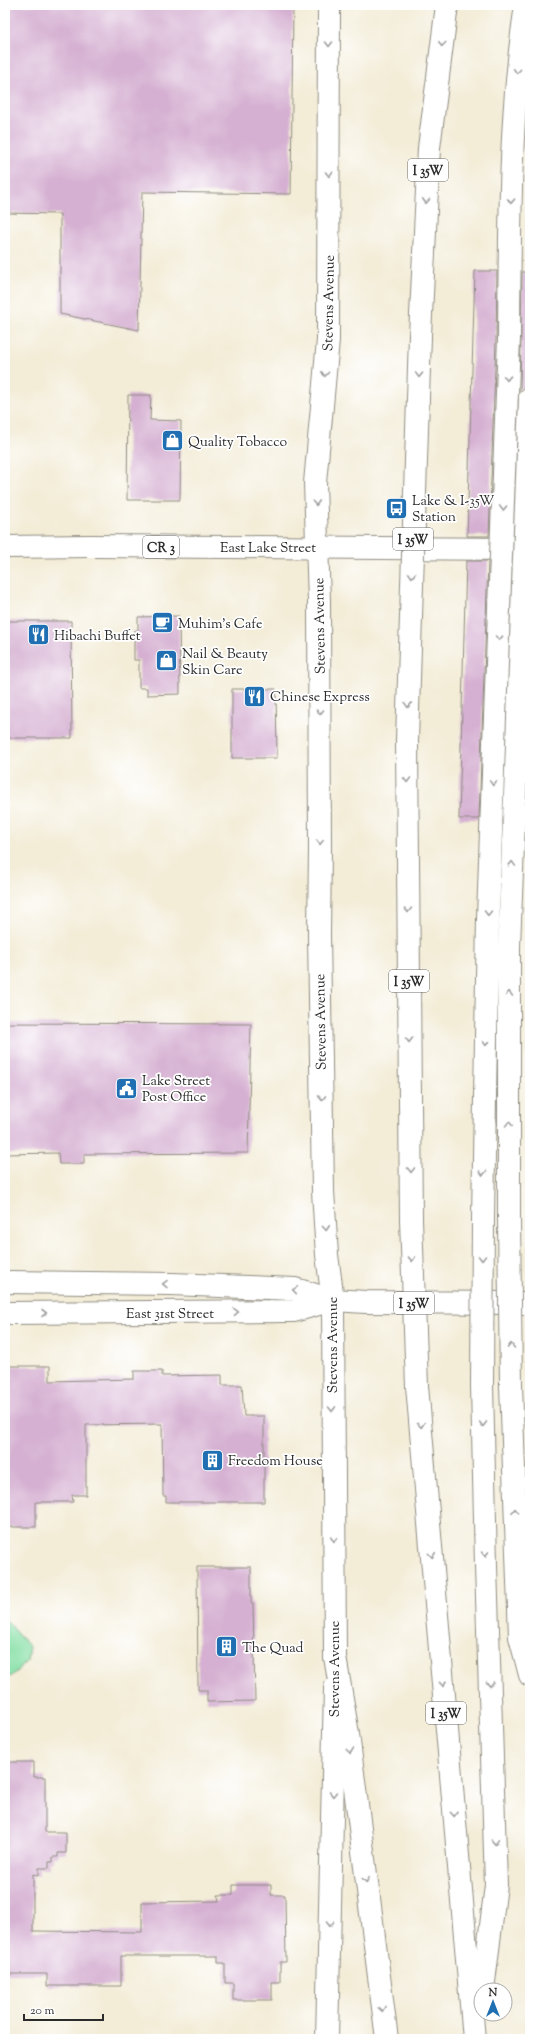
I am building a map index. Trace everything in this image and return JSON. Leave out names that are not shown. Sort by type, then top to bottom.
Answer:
[{"type":"main road","name":"Stevens Avenue","points":[[327,2039],[335,1657],[333,1300],[323,1191],[319,934],[320,842],[318,547],[315,483],[328,340],[329,5]]},
{"type":"main road","name":"I 35W","points":[[447,5],[429,148],[420,336],[407,741],[411,1220],[417,1386],[475,2039]]},
{"type":"main road","points":[[484,1982],[496,1885],[482,1385],[488,918],[509,339],[513,136],[518,65],[526,5]]},
{"type":"main road","points":[[530,399],[518,745],[509,946],[509,1219],[511,1385],[520,1637],[530,1675]]},
{"type":"main road","name":"East Lake Street","points":[[5,547],[530,549]]},
{"type":"main road","name":"East 31st Street","points":[[5,1282],[172,1284],[295,1289],[333,1300],[366,1302],[530,1303]]},
{"type":"main road","name":"East 31st Street","points":[[5,1313],[294,1311],[333,1300]]},
{"type":"main road","points":[[335,1657],[348,1734],[387,2039]]},
{"type":"main road","points":[[475,2039],[478,2022]]},
{"type":"green space","points":[[5,1619],[29,1646],[27,1662],[10,1677],[5,1677]]},
{"type":"building","points":[[5,5],[293,5],[291,194],[142,192],[139,330],[60,314],[60,214],[5,213]]},
{"type":"building","points":[[475,271],[497,271],[489,536],[467,536]]},
{"type":"building","points":[[522,272],[530,272],[530,387],[524,388],[520,392]]},
{"type":"building","points":[[128,395],[151,395],[150,420],[181,421],[180,500],[127,500]]},
{"type":"building","points":[[466,561],[488,561],[479,819],[459,819]]},
{"type":"building","points":[[179,616],[180,694],[147,695],[147,688],[139,688],[139,660],[134,660],[134,631],[138,631],[138,617]]},
{"type":"building","points":[[5,621],[71,621],[72,738],[5,738]]},
{"type":"building","points":[[232,689],[276,689],[277,758],[232,758]]},
{"type":"building","points":[[530,732],[530,821],[526,821]]},
{"type":"building","name":"Lake Street Post Office","points":[[5,1023],[251,1024],[248,1153],[84,1154],[84,1164],[59,1164],[58,1153],[5,1154]]},
{"type":"building","name":"Freedom House","points":[[5,1366],[50,1366],[50,1381],[134,1379],[134,1371],[162,1371],[162,1376],[222,1375],[222,1385],[242,1385],[244,1416],[264,1416],[264,1502],[166,1502],[166,1496],[163,1496],[162,1424],[86,1425],[86,1495],[72,1495],[73,1502],[36,1502],[36,1527],[5,1527]]},
{"type":"building","name":"The Quad","points":[[197,1567],[251,1567],[255,1701],[207,1702],[207,1690],[198,1690]]},
{"type":"building","points":[[5,1762],[34,1762],[34,1777],[45,1777],[45,1832],[66,1832],[66,1853],[58,1853],[58,1857],[53,1857],[53,1862],[49,1862],[49,1868],[39,1868],[39,1875],[33,1874],[33,1931],[142,1932],[142,1902],[219,1901],[218,1895],[233,1895],[233,1885],[271,1885],[271,1895],[285,1895],[286,1962],[280,1962],[280,1982],[272,1982],[272,2000],[233,2000],[233,1983],[225,1983],[225,1963],[218,1963],[218,1956],[121,1956],[121,1986],[47,1986],[47,1974],[5,1974]]},
{"type":"place","name":"Quality Tobacco","points":[[173,441]]},
{"type":"place","name":"Lake & I-35W Station","points":[[396,508]]},
{"type":"place","name":"Muhim's Cafe","points":[[162,623]]},
{"type":"place","name":"Hibachi Buffet","points":[[38,635]]},
{"type":"place","name":"Nail & Beauty Skin Care","points":[[167,661]]},
{"type":"place","name":"Chinese Express","points":[[254,696]]},
{"type":"place","name":"Lake Street Post Office","points":[[127,1088]]},
{"type":"place","name":"Freedom House","points":[[213,1460]]},
{"type":"place","name":"The Quad","points":[[226,1647]]}]
